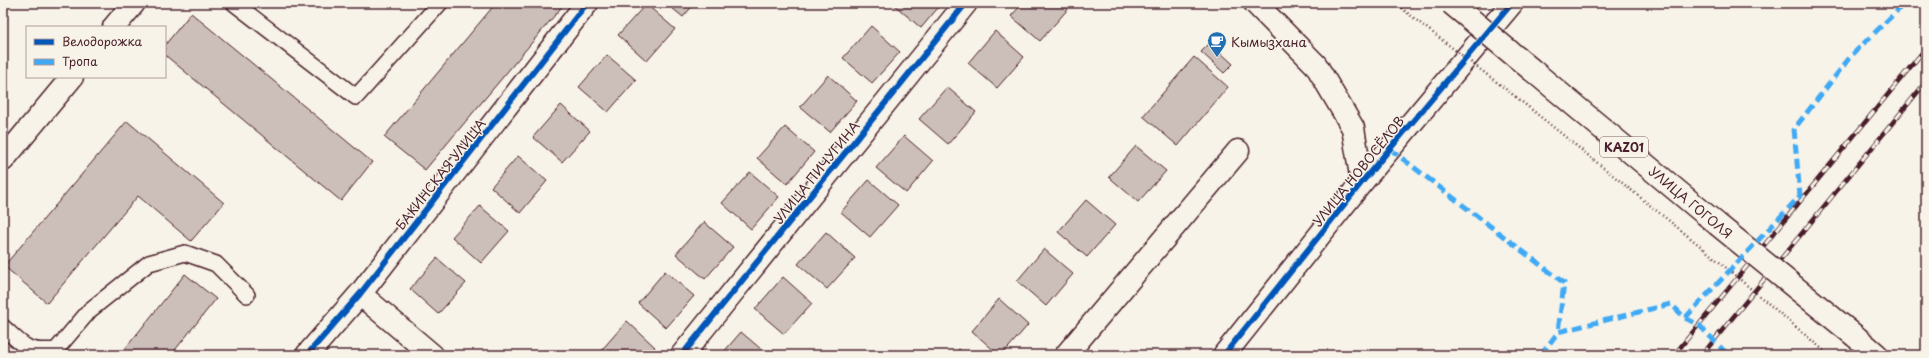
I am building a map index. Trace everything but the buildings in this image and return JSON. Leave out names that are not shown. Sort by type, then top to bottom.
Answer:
[{"type":"main road","points":[[115,26],[134,3]]},
{"type":"main road","name":"БАКИНСКАЯ УЛИЦА","points":[[307,355],[360,294],[587,3]]},
{"type":"main road","name":"УЛИЦА ПИЧУГИНА","points":[[682,355],[966,3]]},
{"type":"main road","points":[[1255,3],[1316,65],[1353,128],[1362,182]]},
{"type":"main road","name":"УЛИЦА ГОГОЛЯ","points":[[1451,3],[1877,355]]},
{"type":"main road","name":"УЛИЦА НОВОСЁЛОВ","points":[[1224,355],[1362,182],[1512,3]]},
{"type":"main road","points":[[3,160],[71,78]]},
{"type":"main road","points":[[1066,355],[1238,151]]},
{"type":"main road","points":[[360,294],[432,355]]},
{"type":"lane","points":[[234,3],[356,97],[440,3]]},
{"type":"lane","points":[[3,327],[28,350],[42,352],[56,350],[90,310],[149,263],[185,253],[216,264],[247,295]]},
{"type":"path","points":[[1395,3],[1516,97],[1704,249],[1829,355]]},
{"type":"railway","points":[[1674,355],[1926,48]]},
{"type":"railway","points":[[1702,355],[1926,82]]},
{"type":"marked path","points":[[1685,318],[1800,196],[1794,129],[1851,56],[1905,3]]},
{"type":"marked path","points":[[1390,149],[1564,283],[1558,332]]},
{"type":"marked path","points":[[1541,355],[1558,332],[1671,304],[1685,318],[1699,325],[1728,355]]},
{"type":"cycle path","points":[[307,355],[360,294],[587,3]]},
{"type":"cycle path","points":[[682,355],[966,3]]},
{"type":"cycle path","points":[[1224,355],[1362,182],[1512,3]]},
{"type":"place","name":"Кымызхана","points":[[1217,58]]}]
